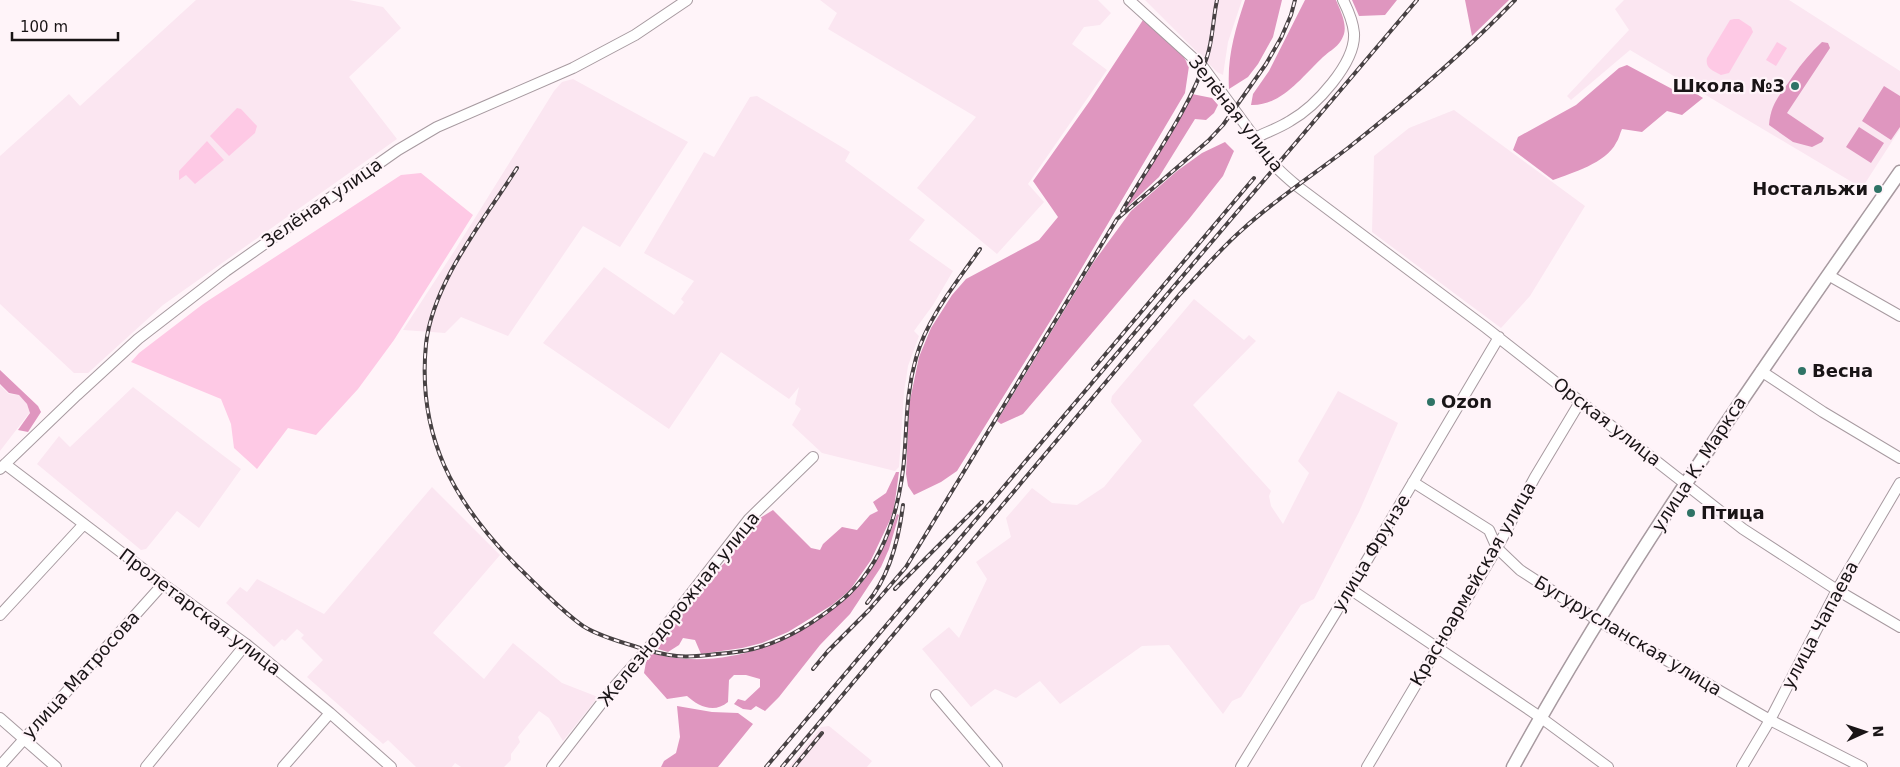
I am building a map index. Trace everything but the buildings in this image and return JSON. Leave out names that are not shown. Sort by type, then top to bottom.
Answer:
[{"type":"main road","name":"улица К. Маркса","points":[[1513,767],[1597,620],[1684,484],[1761,370],[1900,172]]},
{"type":"street","name":"Зелёная улица","points":[[2,467],[76,395],[138,339],[226,271],[398,150],[437,127],[573,68],[635,35],[687,0]]},
{"type":"street","name":"Зелёная улица","points":[[1129,0],[1203,67],[1255,138],[1261,150],[1278,170],[1321,206]]},
{"type":"street","points":[[1255,138],[1290,121],[1309,108],[1344,66],[1352,51],[1354,34],[1350,14],[1343,0]]},
{"type":"street","name":"Орская улица","points":[[1321,206],[1499,338],[1743,529],[1837,590],[1900,627]]},
{"type":"street","points":[[1828,275],[1900,316]]},
{"type":"street","name":"улица Фрунзе","points":[[1241,767],[1350,589],[1499,338]]},
{"type":"street","points":[[1761,370],[1823,412],[1900,458]]},
{"type":"street","name":"Красноармейская улица","points":[[1372,765],[1437,648],[1497,548],[1534,477],[1580,402]]},
{"type":"street","name":"Железнодорожная улица","points":[[552,767],[614,687],[653,643],[749,519],[813,457]]},
{"type":"street","name":"Пролетарская улица","points":[[2,467],[84,524],[246,644],[330,713],[390,767]]},
{"type":"street","name":"Бугурусланская улица","points":[[1413,482],[1489,530],[1497,548],[1520,570],[1597,620],[1770,720],[1862,767]]},
{"type":"street","name":"улица Чапаева","points":[[1742,767],[1770,720],[1837,590],[1900,483]]},
{"type":"street","points":[[0,615],[84,524]]},
{"type":"street","name":"улица Матросова","points":[[0,766],[163,584]]},
{"type":"street","points":[[1350,589],[1540,717],[1608,767]]},
{"type":"street","points":[[146,767],[246,644]]},
{"type":"street","points":[[936,695],[997,767]]},
{"type":"street","points":[[283,767],[330,713]]},
{"type":"street","points":[[0,718],[56,767]]},
{"type":"shaded area","points":[[196,0],[349,0],[383,7],[401,28],[349,77],[397,139],[163,305],[88,373],[74,373],[0,304],[0,156],[69,94],[80,106]]},
{"type":"shaded area","points":[[820,0],[1098,0],[1111,13],[1100,25],[1084,27],[1072,44],[1107,70],[1028,184],[1044,202],[997,254],[917,188],[976,117],[828,29],[837,13]]},
{"type":"shaded area","points":[[1145,0],[1242,0],[1228,42],[1223,75],[1217,72]]},
{"type":"shaded area","points":[[1245,0],[1282,0],[1273,37],[1258,64],[1248,77],[1229,89],[1229,66],[1232,44]]},
{"type":"shaded area","points":[[1305,0],[1336,0],[1345,25],[1342,39],[1290,90],[1272,101],[1251,105],[1253,94],[1269,71]]},
{"type":"shaded area","points":[[1352,0],[1397,0],[1385,15],[1359,16]]},
{"type":"shaded area","points":[[1465,0],[1509,0],[1472,36]]},
{"type":"shaded area","name":"Школа №3","points":[[1624,0],[1789,0],[1900,71],[1900,129],[1862,188],[1630,50],[1571,100],[1567,96],[1629,30],[1615,9]]},
{"type":"shaded area","points":[[1739,19],[1751,27],[1753,32],[1729,73],[1721,75],[1708,66],[1707,58],[1730,20]]},
{"type":"shaded area","points":[[1143,20],[1182,54],[1189,66],[1185,93],[1054,315],[957,471],[941,482],[914,495],[908,486],[906,474],[909,405],[919,357],[931,328],[952,295],[966,279],[1039,240],[1058,217],[1033,181],[1089,102]]},
{"type":"shaded area","points":[[1777,42],[1787,48],[1776,66],[1766,60]]},
{"type":"shaded area","points":[[1822,42],[1828,43],[1830,48],[1787,113],[1824,138],[1822,142],[1812,147],[1793,142],[1769,125],[1772,110],[1777,99],[1803,62]]},
{"type":"shaded area","points":[[1627,65],[1674,90],[1684,86],[1703,98],[1682,115],[1667,111],[1642,132],[1622,129],[1611,150],[1597,162],[1553,180],[1513,150],[1518,137],[1576,105],[1619,68]]},
{"type":"shaded area","points":[[573,79],[688,142],[620,247],[583,226],[508,336],[461,317],[445,333],[403,330],[554,91],[562,82]]},
{"type":"shaded area","points":[[1884,86],[1900,96],[1900,127],[1891,140],[1862,121]]},
{"type":"shaded area","points":[[1192,94],[1212,98],[1218,105],[1214,113],[1206,120],[1195,119],[1159,177],[1126,208]]},
{"type":"shaded area","points":[[757,96],[850,152],[845,161],[925,220],[909,240],[953,271],[933,305],[914,331],[919,336],[908,366],[904,392],[899,467],[895,471],[822,453],[792,425],[801,409],[795,404],[799,387],[789,399],[721,352],[669,429],[543,343],[604,267],[674,315],[684,302],[681,299],[694,281],[644,253],[704,152],[714,157],[750,97]]},
{"type":"shaded area","points":[[237,108],[241,109],[257,126],[255,133],[229,156],[210,136]]},
{"type":"shaded area","points":[[1454,110],[1585,206],[1530,296],[1501,328],[1372,232],[1374,156],[1409,128]]},
{"type":"shaded area","points":[[1859,127],[1884,143],[1871,163],[1846,147]]},
{"type":"shaded area","points":[[207,141],[224,160],[195,184],[186,175],[179,180],[179,171]]},
{"type":"shaded area","points":[[1225,142],[1234,151],[1223,176],[1189,219],[1023,414],[1001,424],[997,421],[1093,263],[1131,211],[1177,171],[1202,153]]},
{"type":"shaded area","points":[[421,173],[473,215],[394,340],[358,389],[316,435],[288,428],[257,469],[234,448],[231,424],[221,399],[131,362],[139,353],[203,304],[401,175]]},
{"type":"shaded area","points":[[1194,299],[1244,340],[1249,335],[1256,341],[1193,405],[1271,491],[1269,496],[1271,506],[1283,524],[1309,473],[1298,461],[1338,391],[1398,423],[1359,512],[1314,599],[1301,605],[1241,697],[1232,701],[1223,714],[1169,645],[1142,646],[1060,704],[1040,681],[1016,698],[995,689],[971,707],[922,649],[949,627],[959,638],[987,579],[976,562],[1011,537],[1006,518],[1032,488],[1052,503],[1077,505],[1104,487],[1142,441],[1111,402],[1112,396]]},
{"type":"shaded area","points":[[0,370],[38,406],[41,412],[28,432],[18,430],[30,413],[27,404],[19,395],[9,393],[0,384]]},
{"type":"shaded area","points":[[0,385],[9,394],[19,395],[27,404],[30,412],[0,451]]},
{"type":"shaded area","points":[[133,387],[241,469],[199,528],[177,511],[146,549],[141,550],[37,464],[59,436],[70,447]]},
{"type":"shaded area","points":[[896,472],[899,472],[894,508],[871,560],[850,590],[832,605],[788,632],[762,643],[701,654],[695,640],[683,638],[679,645],[668,652],[658,649],[702,584],[733,555],[733,545],[752,523],[773,510],[811,548],[820,550],[823,544],[842,527],[857,530],[870,515],[878,511],[873,502],[886,493]]},
{"type":"shaded area","points":[[432,487],[500,555],[433,633],[484,679],[513,643],[562,683],[598,697],[563,741],[549,718],[539,711],[518,737],[520,742],[511,754],[511,760],[504,767],[461,767],[455,763],[452,767],[416,767],[388,740],[383,744],[307,677],[323,660],[301,638],[304,635],[297,629],[285,641],[282,639],[274,647],[226,603],[240,587],[247,592],[257,579],[324,614]]},
{"type":"shaded area","points":[[897,514],[899,515],[889,549],[881,567],[850,614],[820,645],[779,697],[765,711],[756,706],[751,710],[743,709],[734,704],[738,699],[745,701],[760,687],[760,679],[746,675],[734,675],[729,680],[728,702],[723,706],[712,708],[696,703],[687,696],[667,699],[644,673],[646,662],[651,653],[675,658],[724,657],[771,645],[815,622],[846,598],[865,579],[883,548]]},
{"type":"shaded area","points":[[677,706],[712,712],[738,713],[753,724],[718,767],[661,767],[664,761],[676,753],[680,737]]},
{"type":"shaded area","points":[[829,726],[872,761],[867,767],[789,767],[821,727]]},
{"type":"railway","points":[[1122,211],[1190,97],[1209,50],[1217,0]]},
{"type":"railway","points":[[813,669],[828,651],[869,610],[906,567],[1117,219],[1208,141],[1223,125],[1266,64],[1281,38],[1295,0]]},
{"type":"railway","points":[[766,767],[1417,0]]},
{"type":"railway","points":[[782,767],[1180,294],[1218,253],[1268,207],[1348,148],[1413,95],[1476,39],[1515,0]]},
{"type":"railway","points":[[517,168],[449,275],[431,321],[426,344],[425,377],[427,408],[434,437],[444,465],[457,491],[474,516],[516,565],[557,605],[583,626],[594,632],[642,649],[669,655],[687,657],[744,651],[777,641],[811,623],[842,600],[857,585],[870,568],[880,550],[895,510],[903,468],[909,392],[921,343],[935,315],[980,249]]},
{"type":"railway","points":[[1093,369],[1254,178]]},
{"type":"railway","points":[[895,589],[982,502]]},
{"type":"railway","points":[[867,603],[875,593],[892,557],[903,505]]},
{"type":"railway","points":[[794,767],[822,733]]},
{"type":"place","name":"Школа №3","points":[[1795,86]]},
{"type":"place","name":"Ностальжи","points":[[1878,189]]},
{"type":"place","name":"Весна","points":[[1802,371]]},
{"type":"place","name":"Ozon","points":[[1431,402]]},
{"type":"place","name":"Птица","points":[[1691,513]]}]
